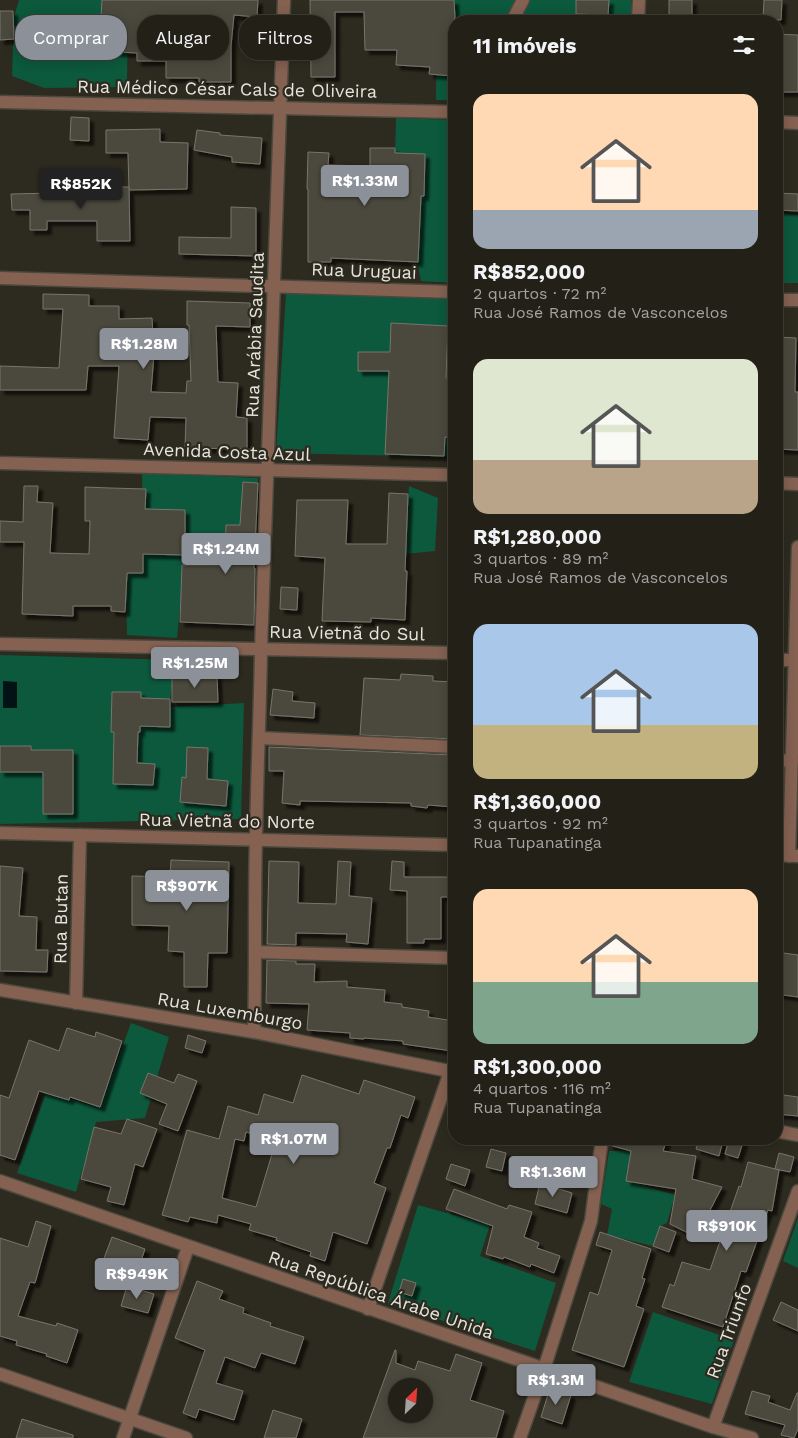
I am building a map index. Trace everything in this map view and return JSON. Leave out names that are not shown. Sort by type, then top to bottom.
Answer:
[{"type":"street","name":"Rua Arábia Saudita","points":[[254,1032],[256,839],[261,649],[284,0]]},
{"type":"street","points":[[515,15],[523,0]]},
{"type":"street","points":[[638,15],[639,0]]},
{"type":"street","name":"Rua Médico César Cals de Oliveira","points":[[0,102],[448,112]]},
{"type":"street","points":[[783,122],[798,123]]},
{"type":"street","name":"Rua Uruguai","points":[[0,278],[448,292]]},
{"type":"street","points":[[783,300],[798,300]]},
{"type":"street","name":"Avenida Costa Azul","points":[[0,463],[448,475]]},
{"type":"street","points":[[783,483],[798,484]]},
{"type":"street","points":[[788,856],[796,667],[798,547]]},
{"type":"street","name":"Rua Vietnã do Sul","points":[[0,644],[448,653]]},
{"type":"street","points":[[783,662],[796,667]]},
{"type":"street","points":[[260,738],[448,747]]},
{"type":"street","points":[[783,760],[792,761]]},
{"type":"street","name":"Rua Vietnã do Norte","points":[[0,833],[448,845]]},
{"type":"street","name":"Rua Butan","points":[[76,1002],[80,836]]},
{"type":"street","points":[[256,952],[448,958]]},
{"type":"street","name":"Rua Luxemburgo","points":[[0,990],[254,1032],[448,1071]]},
{"type":"street","points":[[368,1309],[448,1083]]},
{"type":"street","points":[[783,1132],[798,1135]]},
{"type":"street","points":[[520,1438],[544,1369],[590,1221],[601,1145]]},
{"type":"street","name":"Rua República Árabe Unida","points":[[0,1181],[713,1427],[752,1438]]},
{"type":"street","name":"Rua Triunfo","points":[[713,1427],[798,1191]]},
{"type":"street","points":[[123,1438],[188,1247]]},
{"type":"street","points":[[0,1374],[186,1438]]},
{"type":"green space","points":[[19,0],[128,0],[127,87],[44,88],[12,76],[14,17]]},
{"type":"green space","points":[[437,0],[631,0],[631,15],[448,15],[448,100],[436,100]]},
{"type":"green space","points":[[396,118],[448,120],[448,283],[421,281],[395,153]]},
{"type":"green space","points":[[783,214],[798,215],[798,283],[783,283]]},
{"type":"green space","points":[[286,293],[448,299],[448,457],[276,453]]},
{"type":"green space","points":[[142,473],[258,478],[254,560],[185,555],[177,638],[127,635],[126,592],[110,573],[143,573]]},
{"type":"green space","points":[[409,486],[438,498],[435,551],[405,554]]},
{"type":"green space","points":[[0,655],[176,660],[169,707],[244,703],[241,819],[0,824]]},
{"type":"green space","points":[[131,1023],[169,1037],[145,1118],[96,1122],[76,1192],[17,1173],[46,1093],[100,1107]]},
{"type":"green space","points":[[609,1151],[632,1151],[627,1181],[675,1195],[667,1223],[660,1226],[653,1246],[607,1235],[612,1209],[601,1204]]},
{"type":"green space","points":[[418,1205],[490,1225],[480,1256],[556,1283],[535,1351],[388,1303]]},
{"type":"green space","points":[[798,1218],[798,1268],[783,1261]]},
{"type":"green space","points":[[653,1312],[734,1340],[712,1404],[629,1382]]},
{"type":"shaded area","points":[[3,681],[17,682],[17,708],[3,708]]},
{"type":"building","points":[[102,0],[258,0],[257,15],[234,15],[231,46],[231,82],[199,82],[199,78],[166,78],[166,61],[137,61],[229,60],[229,15],[137,15],[137,53],[127,52],[127,15],[101,15]]},
{"type":"building","points":[[310,0],[454,0],[455,15],[448,15],[448,76],[429,74],[430,67],[396,65],[397,50],[365,50],[364,12],[335,12],[335,77],[311,77],[311,60],[331,60],[331,15],[310,15]]},
{"type":"building","points":[[576,0],[609,0],[608,15],[576,14]]},
{"type":"building","points":[[669,0],[692,0],[692,15],[669,15]]},
{"type":"building","points":[[764,0],[782,0],[781,15],[763,15]]},
{"type":"building","points":[[0,11],[13,11],[14,39],[0,40]]},
{"type":"building","points":[[783,34],[798,35],[798,92],[783,92]]},
{"type":"building","points":[[71,117],[89,118],[89,141],[70,140]]},
{"type":"building","points":[[160,129],[160,142],[188,143],[187,189],[129,190],[128,153],[106,153],[106,130]]},
{"type":"building","points":[[197,130],[220,133],[220,135],[262,138],[260,164],[232,162],[232,157],[194,150]]},
{"type":"building","points":[[370,148],[395,148],[395,153],[425,154],[424,196],[421,196],[418,262],[331,258],[331,262],[308,262],[308,152],[329,153],[328,165],[370,166]]},
{"type":"building","points":[[96,187],[129,187],[130,241],[97,241],[97,221],[47,221],[47,230],[30,230],[30,210],[12,210],[11,194],[96,192]]},
{"type":"building","points":[[783,193],[798,194],[798,211],[783,210]]},
{"type":"building","points":[[231,207],[256,208],[256,256],[179,254],[179,237],[231,238]]},
{"type":"building","points":[[43,294],[89,295],[89,306],[119,306],[119,319],[152,318],[154,354],[151,392],[186,393],[187,381],[191,381],[187,301],[250,303],[250,327],[216,326],[218,382],[238,383],[236,417],[247,418],[247,449],[185,448],[186,418],[150,417],[148,440],[114,438],[119,366],[88,366],[86,390],[0,390],[0,366],[59,368],[63,309],[43,309]]},
{"type":"building","points":[[391,323],[448,326],[446,378],[448,378],[448,437],[445,437],[444,456],[385,454],[389,371],[358,371],[358,352],[390,352]]},
{"type":"building","points":[[783,337],[796,338],[795,392],[798,392],[798,450],[783,449]]},
{"type":"building","points":[[243,482],[258,483],[254,568],[254,625],[180,622],[182,565],[225,565],[226,525],[240,525]]},
{"type":"building","points":[[24,486],[38,486],[37,502],[53,503],[50,553],[89,554],[90,521],[85,521],[85,487],[146,489],[145,509],[185,510],[185,555],[143,554],[143,573],[127,573],[125,612],[111,611],[111,606],[73,606],[73,616],[22,614],[24,542],[0,542],[0,521],[23,522]]},
{"type":"building","points":[[389,493],[408,494],[405,620],[371,618],[371,622],[322,621],[325,558],[295,556],[297,500],[348,500],[346,544],[387,544]]},
{"type":"building","points":[[281,587],[298,588],[297,610],[280,609]]},
{"type":"building","points":[[401,674],[433,676],[433,681],[448,682],[448,739],[360,735],[364,678],[400,680]]},
{"type":"building","points":[[172,675],[217,675],[218,702],[172,702]]},
{"type":"building","points":[[273,689],[293,692],[292,701],[315,703],[314,718],[270,715]]},
{"type":"building","points":[[112,692],[141,692],[141,698],[170,699],[170,727],[140,726],[140,732],[138,732],[137,763],[155,764],[153,785],[113,784],[114,732],[111,732]]},
{"type":"building","points":[[0,746],[31,746],[31,750],[73,750],[73,814],[43,814],[43,772],[0,772]]},
{"type":"building","points":[[187,747],[208,748],[207,779],[228,781],[226,806],[180,802],[182,777],[186,778]]},
{"type":"building","points":[[269,747],[448,755],[448,807],[428,805],[427,808],[411,806],[411,803],[300,801],[300,805],[282,803],[284,771],[269,771]]},
{"type":"building","points":[[171,860],[229,862],[227,953],[208,953],[207,987],[184,987],[184,952],[168,951],[169,926],[132,925],[132,876],[170,877]]},
{"type":"building","points":[[269,861],[299,862],[298,903],[336,904],[338,861],[351,862],[349,896],[372,898],[368,944],[346,942],[347,934],[296,933],[296,945],[267,944]]},
{"type":"building","points":[[392,861],[404,862],[404,877],[448,877],[448,897],[441,897],[441,939],[424,939],[424,943],[407,943],[407,891],[390,890]]},
{"type":"building","points":[[0,866],[23,868],[19,916],[37,917],[36,950],[48,950],[47,972],[0,971]]},
{"type":"building","points":[[783,953],[798,955],[798,997],[783,995]]},
{"type":"building","points":[[267,960],[296,961],[296,964],[315,964],[314,982],[347,981],[347,987],[385,990],[384,1002],[402,1004],[402,1007],[429,1011],[428,1017],[448,1020],[448,1050],[403,1044],[403,1041],[350,1038],[350,1033],[307,1030],[309,1004],[266,1003]]},
{"type":"building","points":[[67,1028],[95,1037],[96,1032],[122,1041],[100,1107],[70,1097],[69,1100],[39,1091],[15,1160],[0,1155],[0,1095],[9,1098],[29,1040],[59,1051]]},
{"type":"building","points":[[188,1035],[206,1041],[202,1053],[185,1048]]},
{"type":"building","points":[[148,1073],[174,1083],[178,1074],[197,1081],[178,1131],[159,1124],[167,1104],[140,1093]]},
{"type":"building","points":[[302,1075],[359,1094],[364,1080],[415,1097],[408,1118],[401,1115],[390,1148],[387,1148],[374,1183],[386,1188],[367,1244],[333,1232],[325,1261],[310,1256],[311,1252],[276,1240],[277,1238],[249,1230],[251,1224],[218,1215],[217,1223],[190,1217],[188,1222],[162,1215],[187,1130],[219,1139],[228,1106],[258,1115],[264,1094],[293,1103]],"holes":[[[246,1132],[276,1141],[256,1207],[222,1198],[235,1139],[244,1141]]]},
{"type":"building","points":[[783,1095],[798,1097],[798,1116],[783,1115]]},
{"type":"building","points":[[127,1119],[157,1129],[143,1167],[135,1164],[124,1205],[107,1201],[111,1187],[81,1179],[94,1127],[121,1134]]},
{"type":"building","points":[[609,1145],[665,1145],[663,1151],[696,1156],[692,1179],[722,1187],[696,1237],[670,1224],[676,1189],[626,1181],[631,1151]]},
{"type":"building","points":[[697,1145],[722,1145],[719,1156],[696,1149]]},
{"type":"building","points":[[727,1145],[742,1145],[738,1158],[725,1154]]},
{"type":"building","points":[[491,1149],[506,1153],[502,1171],[486,1167]]},
{"type":"building","points":[[779,1153],[794,1157],[790,1172],[775,1169]]},
{"type":"building","points":[[748,1162],[779,1170],[772,1211],[768,1210],[746,1272],[741,1271],[723,1327],[662,1307],[670,1284],[674,1286],[682,1262],[710,1270],[739,1186],[741,1187]]},
{"type":"building","points":[[451,1164],[470,1170],[465,1186],[446,1179]]},
{"type":"building","points":[[540,1183],[572,1193],[567,1213],[535,1204]]},
{"type":"building","points":[[454,1189],[507,1209],[509,1205],[532,1212],[524,1237],[539,1243],[537,1248],[560,1256],[554,1273],[531,1264],[530,1267],[504,1257],[503,1259],[486,1254],[493,1226],[446,1209]]},
{"type":"building","points":[[36,1221],[51,1226],[35,1283],[30,1282],[18,1316],[56,1326],[57,1323],[78,1330],[67,1363],[46,1356],[47,1354],[16,1345],[17,1341],[0,1336],[0,1238],[28,1247]]},
{"type":"building","points":[[660,1226],[676,1232],[669,1252],[653,1246]]},
{"type":"building","points":[[600,1232],[651,1249],[642,1278],[645,1279],[636,1306],[644,1309],[624,1367],[572,1350],[590,1292],[598,1295],[612,1250],[596,1245]]},
{"type":"building","points":[[112,1237],[145,1249],[137,1273],[103,1261]]},
{"type":"building","points":[[403,1279],[416,1283],[412,1296],[399,1292]]},
{"type":"building","points":[[197,1281],[223,1291],[219,1299],[244,1308],[243,1313],[271,1323],[270,1326],[304,1337],[295,1364],[261,1353],[255,1368],[225,1357],[216,1383],[243,1391],[234,1420],[199,1409],[196,1418],[183,1413],[205,1350],[175,1338]]},
{"type":"building","points":[[127,1286],[154,1294],[148,1313],[121,1306]]},
{"type":"building","points":[[781,1302],[798,1310],[798,1331],[773,1320]]},
{"type":"building","points":[[395,1350],[396,1363],[415,1370],[418,1361],[450,1371],[456,1354],[482,1363],[470,1400],[504,1411],[496,1438],[363,1438]]},
{"type":"building","points":[[550,1388],[571,1395],[562,1424],[541,1417]]},
{"type":"building","points":[[752,1391],[770,1396],[768,1402],[790,1410],[798,1393],[798,1429],[794,1438],[781,1435],[785,1425],[745,1414]]},
{"type":"building","points":[[273,1410],[302,1419],[296,1438],[264,1438]]},
{"type":"building","points":[[22,1419],[73,1435],[73,1438],[16,1438]]}]
